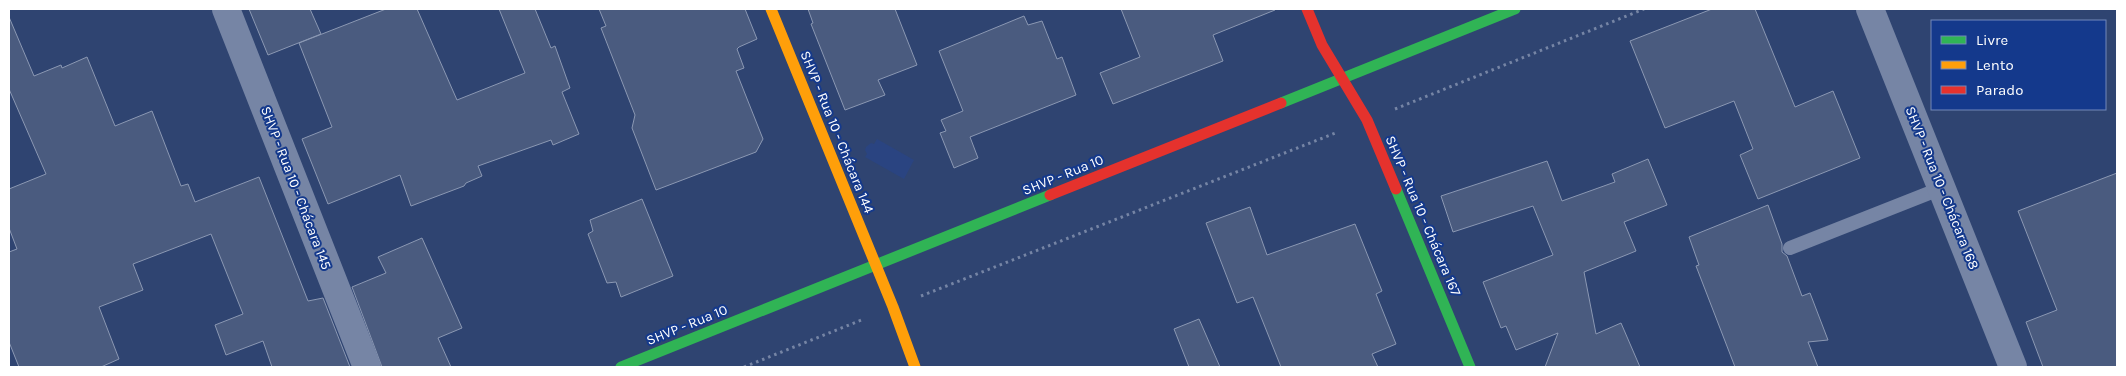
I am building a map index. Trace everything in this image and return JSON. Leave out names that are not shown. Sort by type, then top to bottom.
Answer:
[{"type":"street","name":"SHVP - Rua 10 - Chácara 145","points":[[226,9],[367,367]]},
{"type":"street","name":"SHVP - Rua 10 - Chácara 144","points":[[771,9],[893,308],[915,367]]},
{"type":"street","name":"SHVP - Rua 10 - Chácara 167","points":[[1307,9],[1322,45],[1367,120],[1470,367]]},
{"type":"street","name":"SHVP - Rua 10","points":[[621,367],[1515,9]]},
{"type":"street","name":"SHVP - Rua 10 - Chácara 168","points":[[1870,9],[2013,367]]},
{"type":"lane","points":[[1790,248],[1942,188]]},
{"type":"path","points":[[744,367],[1644,9]]},
{"type":"water","points":[[877,139],[914,160],[904,179],[865,157],[867,154],[866,147],[871,143],[874,144]]},
{"type":"building","points":[[249,9],[310,9],[321,34],[268,55]]},
{"type":"building","points":[[386,9],[417,9],[457,100],[525,73],[499,9],[535,9],[551,48],[555,46],[570,88],[562,92],[579,134],[553,145],[551,140],[478,166],[482,176],[466,183],[464,186],[411,206],[400,175],[328,204],[302,139],[332,127],[299,43]]},
{"type":"building","points":[[599,9],[745,9],[757,39],[737,49],[744,68],[736,71],[763,139],[756,152],[656,190],[632,128],[635,115],[601,28],[606,26]]},
{"type":"building","points":[[808,9],[895,9],[917,65],[878,80],[885,95],[845,110],[811,24],[813,23]]},
{"type":"building","points":[[1121,9],[1275,10],[1213,35],[1223,61],[1113,104],[1100,73],[1140,57]]},
{"type":"building","points":[[1712,9],[1755,9],[1795,107],[1833,91],[1860,158],[1758,199],[1740,155],[1753,149],[1734,101],[1665,128],[1630,41]]},
{"type":"building","points":[[1024,16],[1028,25],[1042,21],[1057,59],[1062,57],[1076,95],[970,137],[978,158],[954,168],[940,133],[946,131],[941,120],[963,111],[939,51]]},
{"type":"building","points":[[9,17],[34,76],[61,65],[62,68],[87,57],[115,126],[152,111],[181,186],[188,184],[195,202],[259,177],[308,301],[323,298],[350,367],[272,367],[263,341],[226,355],[215,325],[243,314],[211,234],[133,264],[143,290],[99,307],[119,359],[101,367],[19,367],[9,342],[9,252],[17,249],[9,228],[9,189],[46,174],[9,89]]},
{"type":"building","points":[[1648,159],[1667,205],[1624,222],[1636,251],[1584,272],[1596,334],[1621,323],[1640,367],[1545,367],[1558,333],[1516,350],[1506,326],[1501,328],[1483,282],[1553,255],[1533,206],[1453,232],[1441,196],[1547,161],[1562,201],[1615,182],[1612,174]]},
{"type":"building","points":[[2117,173],[2117,367],[2043,367],[2026,322],[2057,310],[2018,211]]},
{"type":"building","points":[[642,199],[673,276],[621,297],[616,282],[607,283],[588,234],[593,231],[590,220]]},
{"type":"building","points":[[1768,205],[1782,244],[1782,252],[1787,256],[1802,296],[1810,293],[1828,340],[1808,342],[1818,367],[1735,367],[1696,266],[1699,265],[1689,237]]},
{"type":"building","points":[[1250,207],[1267,255],[1355,224],[1382,291],[1376,294],[1396,344],[1372,354],[1378,367],[1281,367],[1253,297],[1237,303],[1206,223]]},
{"type":"building","points":[[422,238],[462,328],[438,338],[451,367],[382,367],[352,287],[386,273],[378,257]]},
{"type":"building","points":[[1199,319],[1220,367],[1189,367],[1174,329]]},
{"type":"traffic: fast","points":[[1281,103],[1515,9]]},
{"type":"traffic: fast","points":[[1396,189],[1470,367]]},
{"type":"traffic: fast","points":[[621,367],[1050,195]]},
{"type":"traffic: slow","points":[[771,9],[893,307],[915,367]]},
{"type":"traffic: jam","points":[[1307,9],[1322,45],[1367,120],[1396,189]]},
{"type":"traffic: jam","points":[[1050,195],[1281,103]]}]
